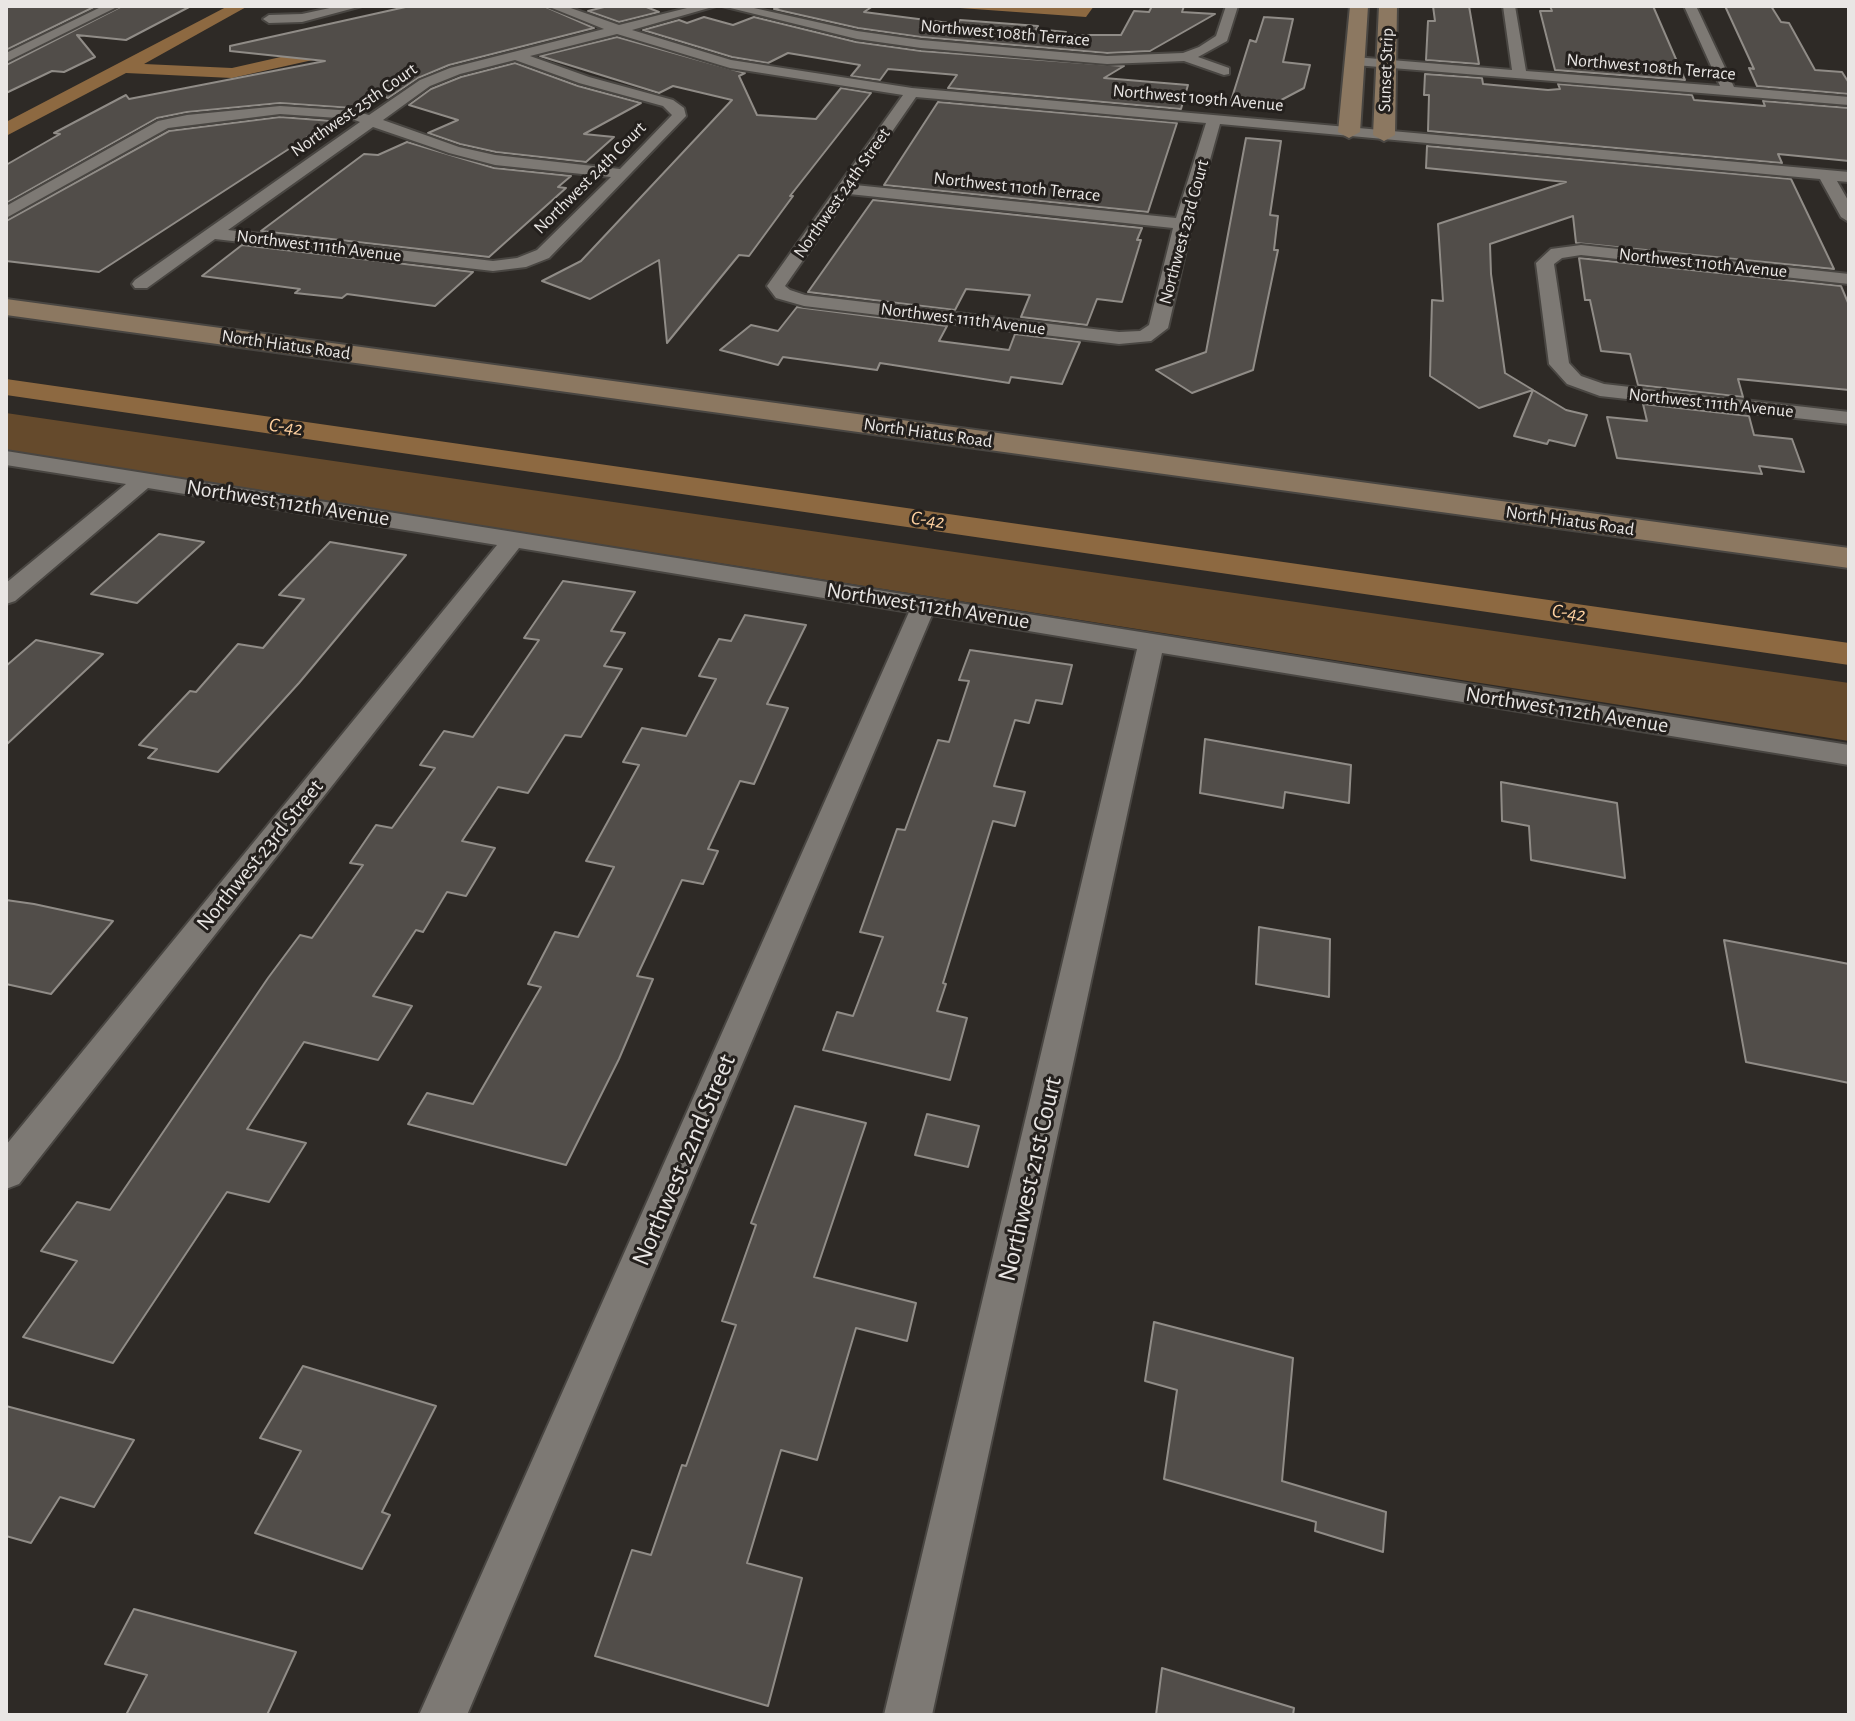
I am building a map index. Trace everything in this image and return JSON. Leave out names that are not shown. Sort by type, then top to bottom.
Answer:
[{"type":"main road","name":"Sunset Strip","points":[[1349,132],[1359,6]]},
{"type":"main road","name":"Sunset Strip","points":[[1384,135],[1388,6]]},
{"type":"main road","name":"North Hiatus Road","points":[[6,287],[1414,487],[1849,558]]},
{"type":"main road","name":"North Hiatus Road","points":[[6,307],[1414,487],[1756,517]]},
{"type":"street","points":[[6,58],[113,6]]},
{"type":"street","points":[[269,19],[302,18],[356,6]]},
{"type":"street","name":"Northwest 109th Avenue","points":[[553,6],[615,30],[730,64],[912,92],[1849,177]]},
{"type":"street","name":"Northwest 25th Court","points":[[141,284],[425,83],[455,71],[710,6]]},
{"type":"street","points":[[1185,57],[1204,50],[1222,38],[1232,6]]},
{"type":"street","points":[[1509,6],[1520,75]]},
{"type":"street","points":[[1690,6],[1729,91]]},
{"type":"street","name":"Northwest 108th Terrace","points":[[731,7],[857,35],[921,44],[1107,60],[1185,57],[1224,71]]},
{"type":"street","name":"Northwest 24th Court","points":[[517,56],[584,80],[668,103],[679,111],[679,116],[624,174],[543,254],[520,263]]},
{"type":"street","name":"Northwest 108th Terrace","points":[[1355,61],[1849,101]]},
{"type":"street","name":"Northwest 24th Street","points":[[783,294],[776,286],[912,92]]},
{"type":"street","points":[[6,213],[163,124],[280,110],[354,115],[454,150],[495,160],[624,174]]},
{"type":"street","name":"Northwest 23rd Court","points":[[1144,337],[1158,328],[1183,224],[1214,120]]},
{"type":"street","points":[[1826,175],[1849,217]]},
{"type":"street","name":"Northwest 110th Terrace","points":[[846,189],[1183,224]]},
{"type":"street","name":"Northwest 111th Avenue","points":[[214,234],[493,266],[520,263]]},
{"type":"street","name":"Northwest 110th Avenue","points":[[1574,380],[1559,364],[1545,263],[1557,253],[1581,250],[1849,279]]},
{"type":"street","name":"Northwest 111th Avenue","points":[[783,294],[804,300],[1119,338],[1144,337]]},
{"type":"street","name":"Northwest 111th Avenue","points":[[1574,380],[1600,390],[1849,418]]},
{"type":"street","name":"Northwest 112th Avenue","points":[[6,458],[1849,755]]},
{"type":"street","points":[[6,596],[144,480]]},
{"type":"street","name":"Northwest 23rd Street","points":[[6,1172],[514,539]]},
{"type":"street","name":"Northwest 22nd Street","points":[[443,1715],[924,605]]},
{"type":"street","name":"Northwest 21st Court","points":[[908,1715],[1151,643]]},
{"type":"shaded area","points":[[932,6],[1094,6],[1086,17]]},
{"type":"shaded area","points":[[6,413],[1849,683],[1849,741],[6,451]]},
{"type":"building","points":[[6,6],[96,6],[6,50]]},
{"type":"building","points":[[122,6],[191,6],[126,40],[77,35],[95,57],[64,72],[52,71],[6,93],[6,65]]},
{"type":"building","points":[[410,6],[544,6],[594,28],[449,65],[418,78],[388,98],[376,92],[352,108],[280,103],[157,118],[6,203],[6,165],[60,134],[54,133],[126,95],[129,99],[325,61],[230,51],[230,46]]},
{"type":"building","points":[[608,6],[644,6],[659,12],[619,22],[588,11]]},
{"type":"building","points":[[783,6],[873,6],[864,12],[957,24],[960,20],[1038,26],[1036,29],[1066,32],[1065,35],[1121,35],[1134,11],[1149,12],[1152,6],[1184,6],[1182,12],[1215,14],[1150,51],[1107,53],[921,37],[858,28],[774,9]]},
{"type":"building","points":[[1433,6],[1469,6],[1479,64],[1426,60],[1428,21],[1435,21]]},
{"type":"building","points":[[1550,6],[1653,6],[1685,80],[1555,70],[1540,11],[1552,11]]},
{"type":"building","points":[[1725,6],[1771,6],[1781,22],[1789,23],[1815,70],[1842,72],[1849,83],[1849,94],[1757,86],[1749,68],[1754,69]]},
{"type":"building","points":[[704,17],[733,25],[754,17],[856,42],[921,51],[1124,66],[1104,78],[1188,85],[1181,109],[948,88],[957,75],[888,69],[880,80],[851,76],[860,65],[788,53],[768,63],[732,57],[643,30]]},
{"type":"building","points":[[1264,17],[1293,19],[1283,62],[1310,65],[1304,88],[1268,107],[1230,104],[1250,40],[1256,42]]},
{"type":"building","points":[[617,37],[745,73],[739,76],[757,115],[816,119],[841,88],[871,93],[790,196],[793,196],[749,256],[739,255],[667,343],[659,260],[590,299],[542,281],[581,261],[732,100],[673,86],[659,93],[540,56]]},
{"type":"building","points":[[515,63],[578,86],[641,103],[584,134],[614,137],[586,162],[496,152],[460,144],[428,133],[458,120],[409,105],[431,89],[461,77]]},
{"type":"building","points":[[1425,74],[1482,78],[1483,84],[1548,90],[1560,89],[1558,84],[1692,95],[1694,100],[1765,106],[1763,101],[1849,108],[1849,161],[1778,154],[1782,163],[1428,131],[1429,95],[1424,95]]},
{"type":"building","points":[[938,102],[1177,123],[1148,212],[884,185]]},
{"type":"building","points":[[280,117],[332,121],[99,272],[6,261],[6,221],[169,131]]},
{"type":"building","points":[[1246,138],[1281,141],[1270,215],[1278,216],[1274,250],[1278,250],[1253,370],[1192,393],[1156,370],[1206,352]]},
{"type":"building","points":[[407,142],[494,168],[571,176],[558,187],[566,188],[489,257],[261,231],[364,154],[378,155]]},
{"type":"building","points":[[1427,146],[1791,179],[1834,269],[1576,243],[1573,216],[1490,244],[1491,274],[1505,373],[1566,410],[1587,415],[1575,446],[1549,440],[1547,444],[1514,436],[1533,390],[1479,408],[1430,376],[1432,300],[1443,301],[1438,224],[1566,182],[1426,168]]},
{"type":"building","points":[[873,200],[1142,228],[1137,240],[1141,240],[1122,302],[1097,299],[1087,325],[1021,317],[1030,295],[966,289],[955,310],[808,292]]},
{"type":"building","points":[[242,245],[473,272],[435,306],[347,294],[342,298],[295,293],[300,289],[202,276]]},
{"type":"building","points":[[1579,258],[1841,286],[1849,305],[1849,390],[1738,379],[1743,397],[1638,385],[1630,354],[1601,351],[1590,300],[1585,300]]},
{"type":"building","points":[[797,307],[947,326],[939,341],[1009,350],[1015,334],[1080,342],[1062,384],[1011,377],[1009,383],[880,363],[877,370],[783,357],[778,365],[720,350],[751,325],[778,331]]},
{"type":"building","points":[[1643,404],[1749,416],[1754,435],[1792,439],[1804,472],[1759,466],[1762,474],[1617,458],[1607,417],[1647,421]]},
{"type":"building","points":[[159,534],[204,542],[137,603],[91,594]]},
{"type":"building","points":[[330,542],[406,555],[299,683],[218,772],[148,758],[157,749],[139,745],[190,691],[196,692],[238,644],[263,648],[304,599],[279,595]]},
{"type":"building","points":[[563,581],[635,592],[611,631],[625,633],[604,666],[622,669],[581,737],[565,735],[528,793],[498,787],[462,841],[495,848],[466,896],[447,892],[423,932],[416,930],[373,996],[412,1006],[378,1060],[304,1042],[247,1129],[306,1143],[269,1202],[227,1192],[113,1363],[23,1337],[77,1261],[41,1251],[77,1202],[110,1210],[268,978],[300,935],[312,938],[363,865],[350,863],[376,825],[392,828],[435,768],[420,765],[444,731],[473,737],[539,640],[524,638]]},
{"type":"building","points":[[745,615],[806,625],[767,704],[788,708],[754,784],[740,781],[708,849],[718,851],[703,884],[682,880],[637,976],[653,979],[619,1059],[566,1165],[408,1124],[427,1093],[473,1104],[541,987],[528,984],[555,932],[578,937],[614,867],[586,861],[639,765],[623,762],[642,728],[686,736],[716,679],[699,676],[719,639],[731,641]]},
{"type":"building","points":[[36,640],[103,654],[6,745],[6,666]]},
{"type":"building","points":[[970,650],[1072,665],[1062,704],[1036,700],[1029,723],[1015,720],[994,786],[1025,792],[1015,826],[993,821],[943,983],[946,984],[937,1011],[967,1018],[950,1080],[823,1050],[837,1012],[853,1016],[883,937],[860,932],[897,829],[905,830],[938,740],[949,742],[969,681],[959,680]]},
{"type":"building","points":[[1205,739],[1351,765],[1349,803],[1285,792],[1283,808],[1200,793]]},
{"type":"building","points":[[1501,782],[1617,803],[1625,878],[1531,860],[1529,826],[1502,821]]},
{"type":"building","points":[[6,900],[113,921],[51,994],[6,984]]},
{"type":"building","points":[[1259,927],[1330,939],[1329,997],[1256,984]]},
{"type":"building","points":[[1724,940],[1849,964],[1849,1083],[1746,1062]]},
{"type":"building","points":[[795,1106],[866,1123],[814,1277],[916,1303],[907,1341],[856,1328],[817,1460],[781,1450],[747,1563],[802,1578],[768,1706],[595,1656],[632,1550],[651,1555],[682,1465],[686,1466],[736,1325],[722,1321],[756,1225],[751,1223]]},
{"type":"building","points":[[927,1114],[979,1126],[968,1167],[915,1155]]},
{"type":"building","points":[[1154,1322],[1293,1358],[1282,1481],[1386,1512],[1383,1552],[1315,1531],[1316,1522],[1164,1479],[1177,1390],[1145,1381]]},
{"type":"building","points":[[303,1366],[436,1406],[382,1512],[390,1515],[362,1569],[255,1533],[301,1451],[260,1438]]},
{"type":"building","points":[[6,1406],[134,1440],[94,1507],[60,1497],[31,1543],[6,1536]]},
{"type":"building","points":[[134,1609],[296,1652],[267,1715],[126,1715],[147,1675],[105,1664]]},
{"type":"building","points":[[1162,1668],[1294,1708],[1293,1715],[1156,1715]]},
{"type":"waterway","points":[[6,130],[240,6]]},
{"type":"waterway","points":[[126,68],[232,73],[347,47]]},
{"type":"waterway","name":"C-42","points":[[6,387],[1849,654]]}]
